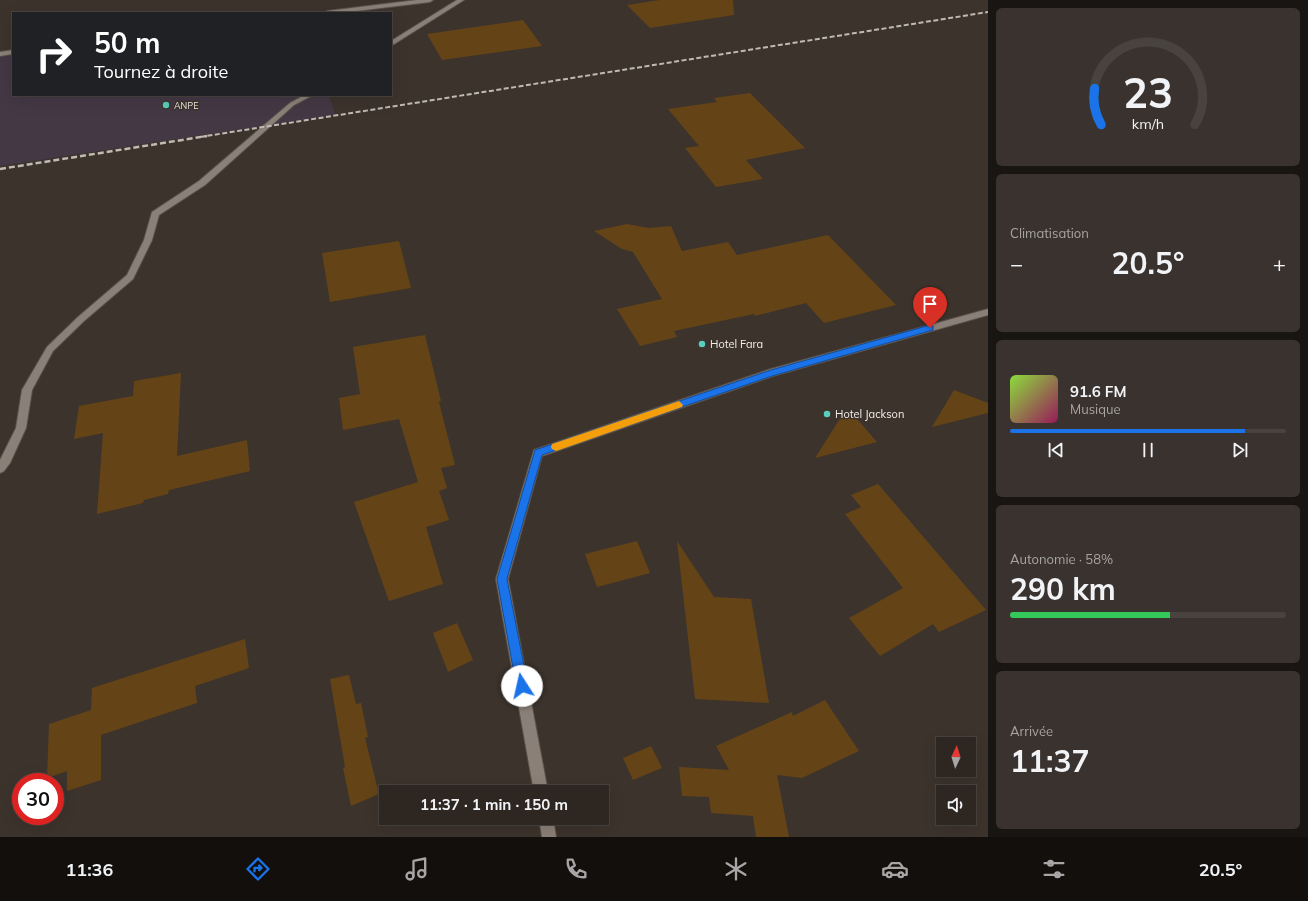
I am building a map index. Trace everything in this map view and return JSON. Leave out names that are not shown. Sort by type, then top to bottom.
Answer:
[{"type":"street","points":[[335,12],[430,0]]},
{"type":"street","points":[[392,43],[461,0]]},
{"type":"street","points":[[0,54],[12,52]]},
{"type":"street","points":[[0,468],[6,460],[21,428],[27,390],[50,350],[81,319],[130,277],[148,240],[155,214],[202,183],[292,104],[308,96]]},
{"type":"street","points":[[540,785],[502,579],[538,453],[771,373],[988,312]]},
{"type":"street","points":[[547,825],[549,837]]},
{"type":"shaded area","name":"ANPE","points":[[12,55],[12,96],[329,96],[335,115],[0,166],[0,57]]},
{"type":"building","points":[[660,0],[733,0],[734,15],[650,28],[627,5]]},
{"type":"building","points":[[523,20],[542,46],[442,60],[427,34]]},
{"type":"building","points":[[750,93],[805,148],[746,160],[763,179],[716,187],[685,148],[699,146],[668,109],[717,102],[714,98]]},
{"type":"building","points":[[627,224],[649,228],[671,226],[682,251],[728,242],[737,255],[828,235],[896,305],[824,323],[806,303],[755,316],[754,314],[674,331],[677,337],[640,346],[617,309],[662,299],[633,252],[622,249],[594,231]]},
{"type":"building","points":[[399,241],[411,288],[330,302],[322,253]]},
{"type":"building","points":[[425,335],[441,401],[439,402],[455,465],[441,468],[447,488],[439,491],[449,520],[426,527],[443,584],[389,601],[354,502],[418,482],[399,419],[343,430],[339,398],[360,394],[353,347]]},
{"type":"building","points":[[181,373],[177,456],[247,440],[250,471],[169,490],[168,494],[144,500],[143,503],[97,514],[103,433],[74,439],[79,406],[133,396],[134,381]]},
{"type":"building","points":[[954,390],[988,403],[988,413],[932,427]]},
{"type":"building","points":[[843,414],[857,419],[877,442],[815,458]]},
{"type":"building","points":[[878,484],[986,610],[939,632],[933,624],[880,656],[849,618],[903,588],[845,514],[861,507],[851,495]]},
{"type":"building","points":[[637,541],[650,573],[597,587],[585,554]]},
{"type":"building","points":[[677,541],[714,597],[751,599],[769,703],[695,699]]},
{"type":"building","points":[[457,623],[473,660],[448,672],[433,633]]},
{"type":"building","points":[[245,639],[249,668],[195,686],[197,703],[101,735],[101,780],[67,791],[67,771],[61,773],[47,773],[49,724],[91,710],[92,688]]},
{"type":"building","points":[[349,675],[356,704],[361,703],[368,737],[365,738],[379,794],[351,806],[343,768],[345,767],[330,679]]},
{"type":"building","points":[[825,700],[859,751],[802,778],[777,775],[789,837],[756,837],[753,816],[711,813],[709,797],[682,796],[679,767],[729,770],[716,746],[792,712],[793,716]]},
{"type":"building","points":[[651,746],[662,768],[633,780],[623,758]]},
{"type":"railway","points":[[200,137],[988,12]]},
{"type":"railway","points":[[0,169],[207,136]]},
{"type":"slow traffic","points":[[556,447],[679,405]]},
{"type":"place","name":"ANPE","points":[[166,105]]},
{"type":"place","name":"Hotel Fara","points":[[702,344]]},
{"type":"place","name":"Hotel Jackson","points":[[827,414]]},
{"type":"route","points":[[522,686],[502,579],[538,453],[771,373],[930,328]]}]
